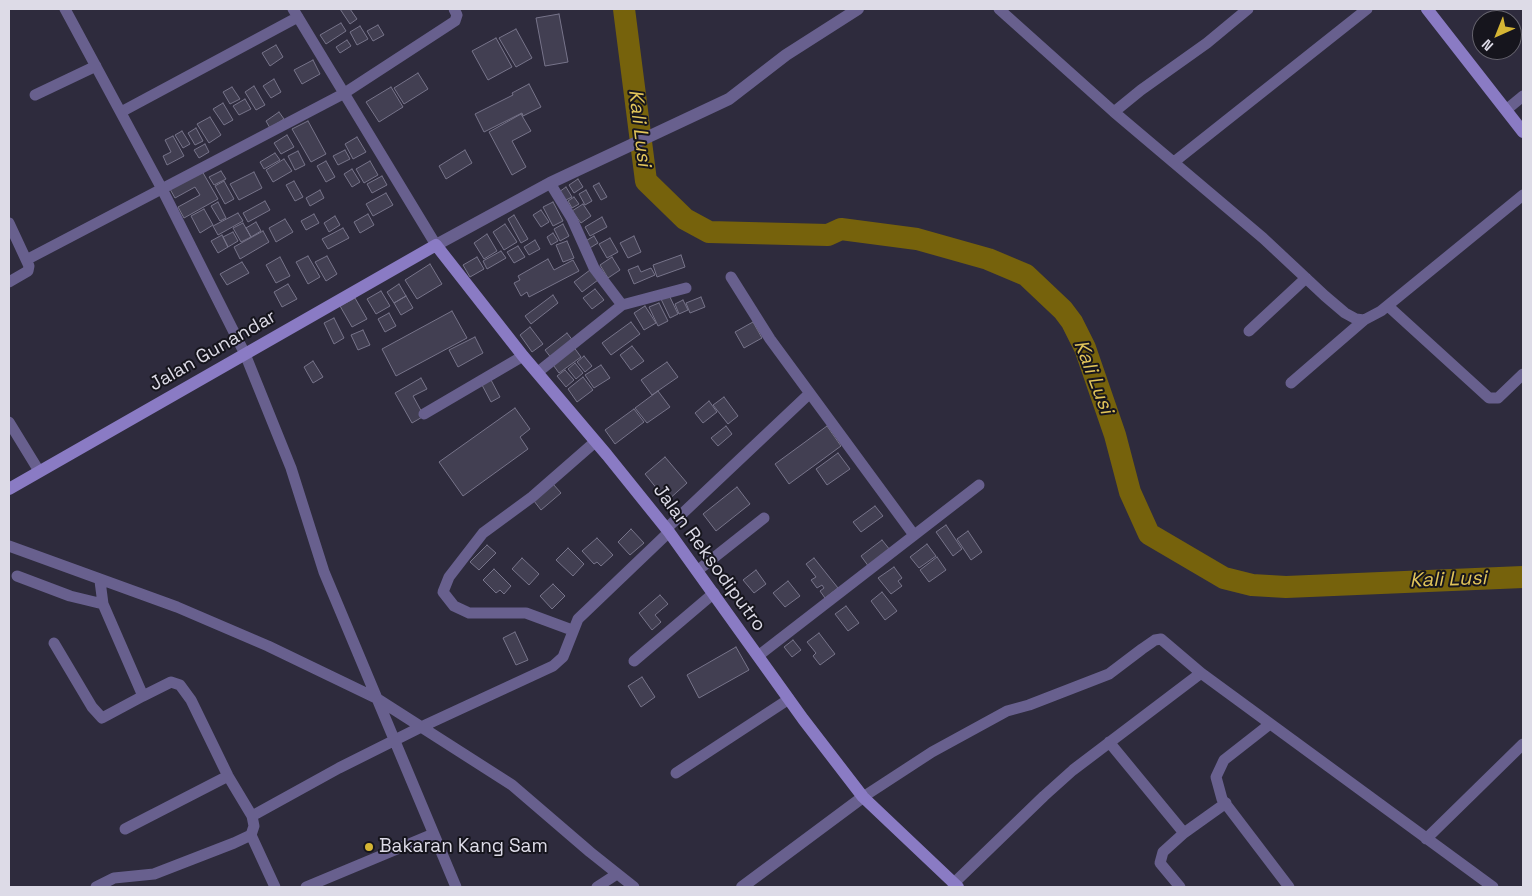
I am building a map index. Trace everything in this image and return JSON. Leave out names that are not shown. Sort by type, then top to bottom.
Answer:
[{"type":"main road","points":[[1427,9],[1523,132]]},
{"type":"main road","name":"Jalan Gunandar","points":[[9,489],[436,245]]},
{"type":"main road","name":"Jalan Reksodiputro","points":[[436,245],[524,356],[668,531],[806,724],[861,795],[956,886]]},
{"type":"street","points":[[65,9],[162,189],[245,354],[291,468],[324,572],[456,887]]},
{"type":"street","points":[[28,259],[343,94],[455,21],[457,15],[454,9]]},
{"type":"street","points":[[121,112],[295,13],[436,245],[550,183],[729,98],[786,55],[858,9]]},
{"type":"street","points":[[1000,9],[1114,112],[1263,238],[1345,313],[1364,320]]},
{"type":"street","points":[[1114,112],[1248,9]]},
{"type":"street","points":[[1174,162],[1368,9]]},
{"type":"street","points":[[35,94],[96,66]]},
{"type":"street","points":[[1506,110],[1523,96]]},
{"type":"street","points":[[550,183],[572,219],[594,268],[622,305]]},
{"type":"street","points":[[1291,382],[1364,320],[1388,306],[1523,195]]},
{"type":"street","points":[[9,223],[28,259],[28,271],[9,282]]},
{"type":"street","points":[[731,277],[770,339],[809,394],[914,535]]},
{"type":"street","points":[[1249,331],[1306,278]]},
{"type":"street","points":[[538,372],[622,305],[686,288]]},
{"type":"street","points":[[1388,306],[1489,398],[1498,398],[1523,374]]},
{"type":"street","points":[[424,414],[524,356]]},
{"type":"street","points":[[252,816],[332,772],[420,728],[553,666],[563,657],[572,630],[587,610],[809,394]]},
{"type":"street","points":[[9,422],[39,471]]},
{"type":"street","points":[[572,630],[526,613],[469,612],[454,606],[443,592],[445,584],[459,562],[483,533],[532,497],[595,442]]},
{"type":"street","points":[[758,656],[979,485]]},
{"type":"street","points":[[698,571],[764,518]]},
{"type":"street","points":[[9,546],[100,581],[177,607],[249,638],[376,698],[420,728],[512,785],[634,887]]},
{"type":"street","points":[[17,576],[70,596],[103,604]]},
{"type":"street","points":[[100,581],[103,604],[143,696]]},
{"type":"street","points":[[634,660],[714,593]]},
{"type":"street","points":[[742,887],[861,795],[932,752],[1007,711],[1029,705],[1109,674],[1155,640],[1161,639],[1201,673],[1493,887]]},
{"type":"street","points":[[54,643],[92,707],[102,718],[171,682],[180,685],[191,700],[228,776],[252,816],[254,826],[251,835],[275,887]]},
{"type":"street","points":[[956,886],[1044,796],[1109,742],[1201,673]]},
{"type":"street","points":[[676,773],[789,700]]},
{"type":"street","points":[[1270,724],[1224,760],[1219,767],[1216,777],[1217,788],[1226,803],[1284,885]]},
{"type":"street","points":[[1109,742],[1184,833]]},
{"type":"street","points":[[1426,839],[1523,744]]},
{"type":"street","points":[[125,829],[228,776]]},
{"type":"street","points":[[1180,887],[1160,863],[1163,852],[1184,833],[1226,803]]},
{"type":"street","points":[[306,887],[434,834]]},
{"type":"street","points":[[96,887],[114,878],[154,874],[251,835]]},
{"type":"street","points":[[597,887],[617,874]]},
{"type":"building","points":[[340,9],[350,9],[357,19],[350,24]]},
{"type":"building","points":[[559,14],[568,62],[545,66],[536,18]]},
{"type":"building","points":[[341,23],[346,31],[326,44],[320,35]]},
{"type":"building","points":[[378,25],[384,35],[373,41],[367,31]]},
{"type":"building","points":[[360,26],[368,39],[357,45],[350,32]]},
{"type":"building","points":[[516,29],[532,58],[516,67],[499,38]]},
{"type":"building","points":[[496,38],[512,67],[488,80],[472,51]]},
{"type":"building","points":[[347,40],[351,46],[340,53],[336,47]]},
{"type":"building","points":[[276,45],[283,57],[270,66],[262,53]]},
{"type":"building","points":[[313,60],[320,74],[302,84],[294,70]]},
{"type":"building","points":[[418,73],[428,89],[404,104],[394,88]]},
{"type":"building","points":[[274,79],[281,92],[271,98],[263,86]]},
{"type":"building","points":[[529,84],[541,107],[523,116],[522,113],[484,132],[475,114],[513,95],[512,93]]},
{"type":"building","points":[[254,86],[265,105],[256,110],[245,92]]},
{"type":"building","points":[[232,87],[240,99],[230,104],[223,92]]},
{"type":"building","points":[[391,87],[403,107],[379,122],[366,102]]},
{"type":"building","points":[[245,99],[251,109],[239,115],[233,106]]},
{"type":"building","points":[[223,103],[233,120],[224,125],[213,109]]},
{"type":"building","points":[[279,112],[284,119],[270,128],[266,121]]},
{"type":"building","points":[[521,114],[531,131],[512,141],[526,167],[512,175],[489,132]]},
{"type":"building","points":[[210,117],[221,135],[209,143],[197,124]]},
{"type":"building","points":[[308,121],[326,154],[311,162],[292,129]]},
{"type":"building","points":[[196,128],[203,141],[195,145],[188,133]]},
{"type":"building","points":[[182,131],[190,144],[183,148],[175,135]]},
{"type":"building","points":[[287,135],[294,147],[281,154],[274,143]]},
{"type":"building","points":[[173,136],[184,156],[167,165],[163,156],[171,152],[165,140]]},
{"type":"building","points":[[357,137],[366,152],[353,159],[345,144]]},
{"type":"building","points":[[205,144],[209,152],[199,158],[194,150]]},
{"type":"building","points":[[345,150],[350,159],[338,165],[333,156]]},
{"type":"building","points":[[465,150],[472,163],[446,179],[439,166]]},
{"type":"building","points":[[298,151],[305,165],[295,170],[288,156]]},
{"type":"building","points":[[275,153],[280,160],[264,169],[260,162]]},
{"type":"building","points":[[284,159],[292,171],[273,182],[266,170]]},
{"type":"building","points":[[326,161],[335,177],[326,182],[317,166]]},
{"type":"building","points":[[370,161],[378,175],[364,183],[356,169]]},
{"type":"building","points":[[352,169],[360,182],[352,187],[344,174]]},
{"type":"building","points":[[202,171],[218,199],[184,218],[178,207],[200,195],[195,187],[175,198],[170,189]]},
{"type":"building","points":[[221,171],[226,179],[214,185],[209,177]]},
{"type":"building","points":[[254,172],[262,188],[239,200],[230,184]]},
{"type":"building","points":[[382,176],[387,185],[372,193],[367,184]]},
{"type":"building","points":[[578,179],[583,187],[574,193],[569,185]]},
{"type":"building","points":[[224,181],[234,199],[225,204],[215,186]]},
{"type":"building","points":[[294,181],[303,197],[295,201],[286,185]]},
{"type":"building","points":[[599,183],[607,197],[601,200],[593,186]]},
{"type":"building","points":[[566,187],[572,197],[564,201],[559,192]]},
{"type":"building","points":[[320,190],[324,198],[310,206],[306,198]]},
{"type":"building","points":[[586,190],[592,201],[585,205],[579,194]]},
{"type":"building","points":[[386,193],[393,205],[373,216],[366,204]]},
{"type":"building","points":[[574,197],[579,204],[572,208],[568,201]]},
{"type":"building","points":[[265,201],[270,210],[248,222],[243,213]]},
{"type":"building","points":[[218,202],[226,218],[220,221],[211,206]]},
{"type":"building","points":[[553,202],[563,221],[553,226],[543,207]]},
{"type":"building","points":[[583,204],[591,216],[581,223],[572,211]]},
{"type":"building","points":[[204,209],[213,225],[200,233],[191,216]]},
{"type":"building","points":[[541,210],[549,222],[541,227],[533,215]]},
{"type":"building","points":[[238,213],[243,221],[218,235],[213,226]]},
{"type":"building","points":[[314,214],[319,223],[306,230],[301,221]]},
{"type":"building","points":[[368,214],[374,225],[360,233],[354,222]]},
{"type":"building","points":[[514,215],[528,239],[521,243],[508,219]]},
{"type":"building","points":[[335,216],[340,225],[329,232],[324,223]]},
{"type":"building","points":[[602,217],[607,227],[590,236],[585,227]]},
{"type":"building","points":[[285,219],[293,232],[276,242],[269,228]]},
{"type":"building","points":[[256,222],[261,231],[251,237],[246,228]]},
{"type":"building","points":[[243,223],[251,237],[241,242],[233,228]]},
{"type":"building","points":[[505,224],[517,242],[504,250],[493,232]]},
{"type":"building","points":[[563,224],[569,236],[560,241],[554,229]]},
{"type":"building","points":[[343,228],[349,238],[328,249],[322,239]]},
{"type":"building","points":[[263,231],[269,242],[240,259],[234,247]]},
{"type":"building","points":[[233,232],[238,241],[228,247],[223,237]]},
{"type":"building","points":[[553,233],[558,241],[551,245],[547,237]]},
{"type":"building","points":[[487,234],[497,251],[484,259],[474,243]]},
{"type":"building","points":[[222,235],[228,247],[218,253],[211,241]]},
{"type":"building","points":[[594,236],[598,243],[588,249],[584,242]]},
{"type":"building","points":[[634,236],[641,252],[628,258],[620,243]]},
{"type":"building","points":[[610,238],[618,252],[607,258],[599,244]]},
{"type":"building","points":[[535,240],[540,249],[529,255],[524,247]]},
{"type":"building","points":[[567,241],[574,258],[563,262],[556,245]]},
{"type":"building","points":[[518,246],[525,257],[514,263],[507,252]]},
{"type":"building","points":[[501,251],[506,258],[487,269],[483,261]]},
{"type":"building","points":[[681,255],[685,267],[657,277],[653,265]]},
{"type":"building","points":[[308,256],[320,277],[308,284],[296,262]]},
{"type":"building","points":[[327,256],[337,274],[326,281],[315,262]]},
{"type":"building","points":[[280,257],[290,276],[276,283],[266,265]]},
{"type":"building","points":[[477,257],[484,269],[470,277],[463,265]]},
{"type":"building","points":[[612,257],[620,270],[608,278],[600,265]]},
{"type":"building","points":[[548,259],[554,270],[573,260],[579,271],[529,297],[527,292],[521,296],[514,283],[520,280],[518,276]]},
{"type":"building","points":[[242,262],[249,273],[227,285],[220,274]]},
{"type":"building","points":[[430,264],[442,284],[417,299],[405,280]]},
{"type":"building","points":[[638,266],[641,272],[651,268],[655,275],[634,284],[628,270]]},
{"type":"building","points":[[590,270],[598,280],[582,292],[574,282]]},
{"type":"building","points":[[288,284],[297,299],[282,307],[274,292]]},
{"type":"building","points":[[399,284],[406,296],[394,303],[387,292]]},
{"type":"building","points":[[595,289],[604,300],[592,309],[583,298]]},
{"type":"building","points":[[381,291],[390,306],[376,314],[367,299]]},
{"type":"building","points":[[553,295],[558,303],[531,324],[525,316]]},
{"type":"building","points":[[669,295],[678,314],[670,318],[661,299]]},
{"type":"building","points":[[406,296],[413,308],[401,315],[394,303]]},
{"type":"building","points":[[701,297],[705,307],[690,313],[686,303]]},
{"type":"building","points":[[355,298],[367,319],[352,327],[340,306]]},
{"type":"building","points":[[683,300],[688,310],[679,314],[675,304]]},
{"type":"building","points":[[659,303],[668,321],[658,326],[649,307]]},
{"type":"building","points":[[645,306],[656,323],[644,330],[634,313]]},
{"type":"building","points":[[452,311],[467,338],[396,376],[382,349]]},
{"type":"building","points":[[389,313],[396,326],[385,332],[378,319]]},
{"type":"building","points":[[334,318],[344,338],[334,344],[324,323]]},
{"type":"building","points":[[631,322],[640,334],[611,355],[602,343]]},
{"type":"building","points":[[753,322],[762,338],[744,348],[735,332]]},
{"type":"building","points":[[530,327],[543,344],[532,352],[520,335]]},
{"type":"building","points":[[363,330],[370,345],[358,350],[351,335]]},
{"type":"building","points":[[567,333],[574,342],[552,359],[545,350]]},
{"type":"building","points":[[475,337],[483,353],[458,367],[449,350]]},
{"type":"building","points":[[573,346],[581,357],[559,373],[551,362]]},
{"type":"building","points":[[632,346],[644,361],[631,370],[620,355]]},
{"type":"building","points":[[584,356],[592,366],[585,372],[577,362]]},
{"type":"building","points":[[313,361],[323,377],[313,383],[304,367]]},
{"type":"building","points":[[667,362],[678,377],[652,395],[641,380]]},
{"type":"building","points":[[575,363],[583,373],[576,379],[568,369]]},
{"type":"building","points":[[601,365],[610,378],[594,388],[585,375]]},
{"type":"building","points":[[565,370],[574,380],[566,387],[557,376]]},
{"type":"building","points":[[583,377],[593,390],[577,402],[568,389]]},
{"type":"building","points":[[421,378],[427,389],[413,396],[424,416],[412,423],[395,393]]},
{"type":"building","points":[[491,380],[500,397],[491,402],[482,385]]},
{"type":"building","points":[[658,391],[670,407],[647,423],[635,408]]},
{"type":"building","points":[[724,397],[738,416],[728,424],[713,405]]},
{"type":"building","points":[[709,401],[717,412],[703,423],[695,413]]},
{"type":"building","points":[[515,408],[530,429],[520,437],[528,449],[463,496],[439,462]]},
{"type":"building","points":[[634,409],[644,422],[615,444],[605,430]]},
{"type":"building","points":[[726,426],[732,434],[718,446],[711,438]]},
{"type":"building","points":[[827,426],[841,446],[789,484],[775,464]]},
{"type":"building","points":[[838,453],[850,469],[827,485],[816,469]]},
{"type":"building","points":[[665,457],[687,483],[667,501],[645,474]]},
{"type":"building","points":[[553,484],[561,493],[541,510],[534,501]]},
{"type":"building","points":[[737,487],[750,504],[716,531],[703,514]]},
{"type":"building","points":[[875,506],[883,516],[861,532],[853,522]]},
{"type":"building","points":[[946,525],[962,549],[953,556],[936,532]]},
{"type":"building","points":[[631,529],[644,543],[630,555],[618,542]]},
{"type":"building","points":[[968,531],[982,552],[971,560],[957,539]]},
{"type":"building","points":[[597,538],[613,555],[601,566],[597,562],[594,564],[582,551]]},
{"type":"building","points":[[882,540],[890,550],[869,567],[861,556]]},
{"type":"building","points":[[927,544],[936,556],[919,568],[910,557]]},
{"type":"building","points":[[487,545],[496,553],[479,570],[470,562]]},
{"type":"building","points":[[568,548],[584,564],[573,576],[556,560]]},
{"type":"building","points":[[937,557],[946,570],[929,582],[920,570]]},
{"type":"building","points":[[522,558],[539,574],[529,585],[512,569]]},
{"type":"building","points":[[814,558],[838,588],[825,598],[820,591],[824,588],[822,585],[817,588],[811,580],[816,577],[806,564]]},
{"type":"building","points":[[894,567],[902,578],[898,581],[902,586],[891,594],[878,578]]},
{"type":"building","points":[[494,569],[511,586],[504,594],[500,590],[496,593],[483,580]]},
{"type":"building","points":[[756,570],[766,584],[754,593],[743,580]]},
{"type":"building","points":[[788,581],[800,596],[785,607],[773,593]]},
{"type":"building","points":[[553,584],[565,596],[552,609],[540,596]]},
{"type":"building","points":[[882,592],[897,611],[885,620],[871,601]]},
{"type":"building","points":[[660,595],[668,604],[655,615],[661,622],[652,630],[639,613]]},
{"type":"building","points":[[846,606],[859,623],[848,631],[835,614]]},
{"type":"building","points":[[515,632],[528,660],[516,665],[503,638]]},
{"type":"building","points":[[819,633],[835,654],[820,665],[813,656],[816,653],[807,642]]},
{"type":"building","points":[[793,640],[801,650],[792,657],[784,647]]},
{"type":"building","points":[[736,647],[749,670],[699,698],[687,675]]},
{"type":"building","points":[[642,677],[655,697],[641,707],[628,686]]},
{"type":"waterway","name":"Kali Lusi","points":[[624,9],[646,181],[685,219],[709,232],[828,235],[841,229],[917,239],[988,259],[1026,275],[1063,310],[1072,322],[1085,348],[1115,435],[1130,492],[1149,534],[1224,578],[1252,585],[1286,587],[1523,577]]},
{"type":"place","name":"Bakaran Kang Sam","points":[[369,847]]}]
